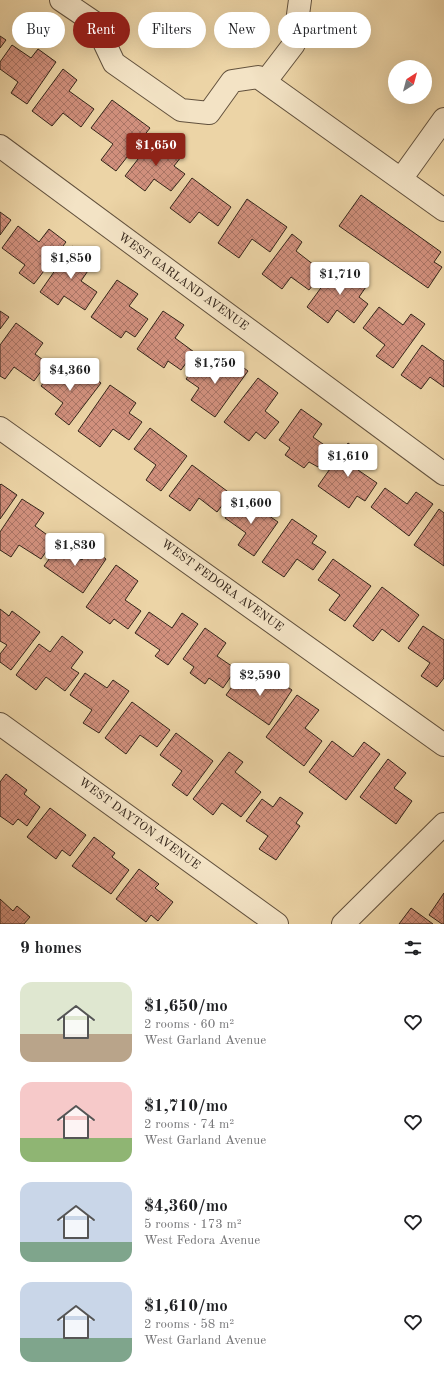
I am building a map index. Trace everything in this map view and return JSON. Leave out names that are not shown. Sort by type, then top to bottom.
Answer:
[{"type":"street","points":[[61,0],[95,23],[114,63],[181,110],[209,113],[232,81],[258,77],[444,210]]},
{"type":"street","points":[[265,82],[294,44],[300,0]]},
{"type":"street","points":[[401,180],[444,119]]},
{"type":"street","name":"WEST GARLAND AVENUE","points":[[0,146],[444,474]]},
{"type":"street","name":"WEST FEDORA AVENUE","points":[[0,428],[444,744]]},
{"type":"street","name":"WEST DAYTON AVENUE","points":[[0,724],[277,924]]},
{"type":"street","points":[[343,924],[444,824]]},
{"type":"building","points":[[0,36],[6,40],[0,48]]},
{"type":"building","points":[[12,45],[12,48],[16,48],[31,58],[38,49],[56,62],[27,104],[11,93],[18,82],[0,69],[0,62]]},
{"type":"building","points":[[63,69],[77,80],[69,91],[94,109],[81,127],[63,113],[52,126],[32,111]]},
{"type":"building","points":[[112,100],[150,128],[116,171],[101,160],[113,144],[91,128]]},
{"type":"building","points":[[155,137],[181,157],[174,166],[185,174],[171,191],[154,179],[145,191],[125,176]]},
{"type":"building","points":[[192,178],[231,207],[218,226],[199,212],[190,223],[170,208]]},
{"type":"building","points":[[361,195],[441,252],[434,262],[442,267],[428,288],[339,226]]},
{"type":"building","points":[[247,199],[287,227],[270,252],[252,239],[239,258],[218,243]]},
{"type":"building","points":[[0,212],[11,220],[0,235]]},
{"type":"building","points":[[18,226],[39,242],[49,229],[66,242],[34,284],[19,273],[25,265],[2,248]]},
{"type":"building","points":[[292,234],[302,242],[296,251],[323,272],[309,290],[291,277],[282,289],[262,274]]},
{"type":"building","points":[[72,246],[94,262],[81,281],[97,292],[85,310],[64,296],[58,305],[40,292]]},
{"type":"building","points":[[339,263],[368,284],[359,297],[368,304],[354,323],[337,310],[328,323],[307,307]]},
{"type":"building","points":[[117,280],[138,294],[129,306],[148,319],[135,337],[126,331],[121,338],[91,317]]},
{"type":"building","points":[[379,307],[403,325],[411,314],[425,324],[393,368],[376,356],[385,345],[363,328]]},
{"type":"building","points":[[0,311],[9,317],[0,329]]},
{"type":"building","points":[[163,311],[184,325],[175,338],[194,352],[181,370],[168,361],[164,368],[137,349]]},
{"type":"building","points":[[16,323],[43,343],[35,354],[47,363],[34,381],[14,367],[5,379],[0,376],[0,345]]},
{"type":"building","points":[[422,345],[444,361],[444,387],[430,377],[421,389],[401,375]]},
{"type":"building","points":[[202,357],[224,373],[233,360],[248,371],[215,417],[191,400],[199,388],[186,379]]},
{"type":"building","points":[[58,364],[80,381],[87,373],[101,383],[69,425],[55,414],[63,403],[41,386]]},
{"type":"building","points":[[258,378],[278,393],[265,411],[279,422],[265,439],[256,432],[249,441],[224,422]]},
{"type":"building","points":[[110,385],[136,403],[129,413],[142,422],[129,440],[113,429],[100,447],[78,431]]},
{"type":"building","points":[[301,409],[322,424],[313,437],[330,449],[318,467],[309,462],[304,468],[285,455],[290,448],[279,440]]},
{"type":"building","points":[[150,428],[187,456],[161,491],[146,480],[156,465],[134,449]]},
{"type":"building","points":[[348,443],[367,457],[358,470],[377,483],[365,501],[357,496],[349,508],[318,486]]},
{"type":"building","points":[[192,465],[231,494],[217,512],[199,498],[190,511],[169,496]]},
{"type":"building","points":[[1,484],[17,495],[0,519],[0,485]]},
{"type":"building","points":[[385,488],[407,504],[416,492],[433,504],[409,536],[371,507]]},
{"type":"building","points":[[240,496],[278,522],[254,556],[238,545],[246,533],[225,518]]},
{"type":"building","points":[[22,499],[44,513],[35,526],[54,540],[41,559],[19,545],[11,557],[0,550],[0,532]]},
{"type":"building","points":[[439,509],[444,513],[444,566],[414,545]]},
{"type":"building","points":[[292,519],[317,536],[312,543],[326,552],[313,570],[297,559],[284,577],[262,562]]},
{"type":"building","points":[[60,544],[82,560],[90,547],[106,559],[83,593],[44,566]]},
{"type":"building","points":[[333,559],[371,586],[345,621],[329,610],[340,595],[318,580]]},
{"type":"building","points":[[116,565],[138,581],[125,600],[141,611],[128,629],[114,619],[110,624],[86,607]]},
{"type":"building","points":[[382,587],[419,615],[399,642],[382,629],[373,641],[353,626]]},
{"type":"building","points":[[0,609],[9,616],[12,611],[40,632],[11,670],[0,662],[0,654],[7,645],[0,641]]},
{"type":"building","points":[[149,612],[172,628],[182,613],[198,624],[168,665],[155,656],[160,650],[135,633]]},
{"type":"building","points":[[423,626],[444,640],[444,678],[437,687],[421,676],[430,663],[408,648]]},
{"type":"building","points":[[205,628],[226,643],[217,656],[236,669],[223,688],[209,678],[205,684],[190,673],[194,667],[183,659]]},
{"type":"building","points":[[62,636],[83,652],[71,668],[79,673],[65,691],[46,677],[36,690],[16,675],[39,644],[50,652]]},
{"type":"building","points":[[85,673],[107,688],[113,680],[129,691],[99,733],[83,723],[92,710],[70,695]]},
{"type":"building","points":[[242,673],[264,689],[273,677],[292,690],[269,725],[226,695]]},
{"type":"building","points":[[297,695],[319,710],[305,728],[322,741],[304,766],[266,737]]},
{"type":"building","points":[[132,702],[170,730],[157,747],[140,735],[126,754],[105,738]]},
{"type":"building","points":[[176,733],[213,761],[187,796],[172,785],[182,771],[160,755]]},
{"type":"building","points":[[332,741],[353,757],[364,742],[380,754],[346,800],[309,772]]},
{"type":"building","points":[[229,752],[243,762],[235,772],[261,792],[241,817],[222,803],[213,815],[193,799]]},
{"type":"building","points":[[388,759],[406,773],[394,788],[412,801],[396,824],[360,797]]},
{"type":"building","points":[[6,774],[27,790],[24,794],[40,807],[27,826],[18,819],[13,825],[0,816],[0,782]]},
{"type":"building","points":[[280,797],[303,813],[296,823],[300,826],[276,860],[259,849],[268,836],[246,821],[262,799],[273,807]]},
{"type":"building","points":[[50,808],[86,835],[70,856],[62,850],[56,859],[27,837]]},
{"type":"building","points":[[94,837],[115,853],[112,857],[129,870],[111,894],[72,866]]},
{"type":"building","points":[[139,869],[159,884],[155,888],[173,902],[158,921],[151,915],[146,922],[116,899]]},
{"type":"building","points":[[444,893],[444,924],[442,924],[429,915]]},
{"type":"building","points":[[0,899],[13,911],[17,906],[30,917],[24,924],[0,924]]},
{"type":"building","points":[[411,908],[433,924],[399,924]]}]
